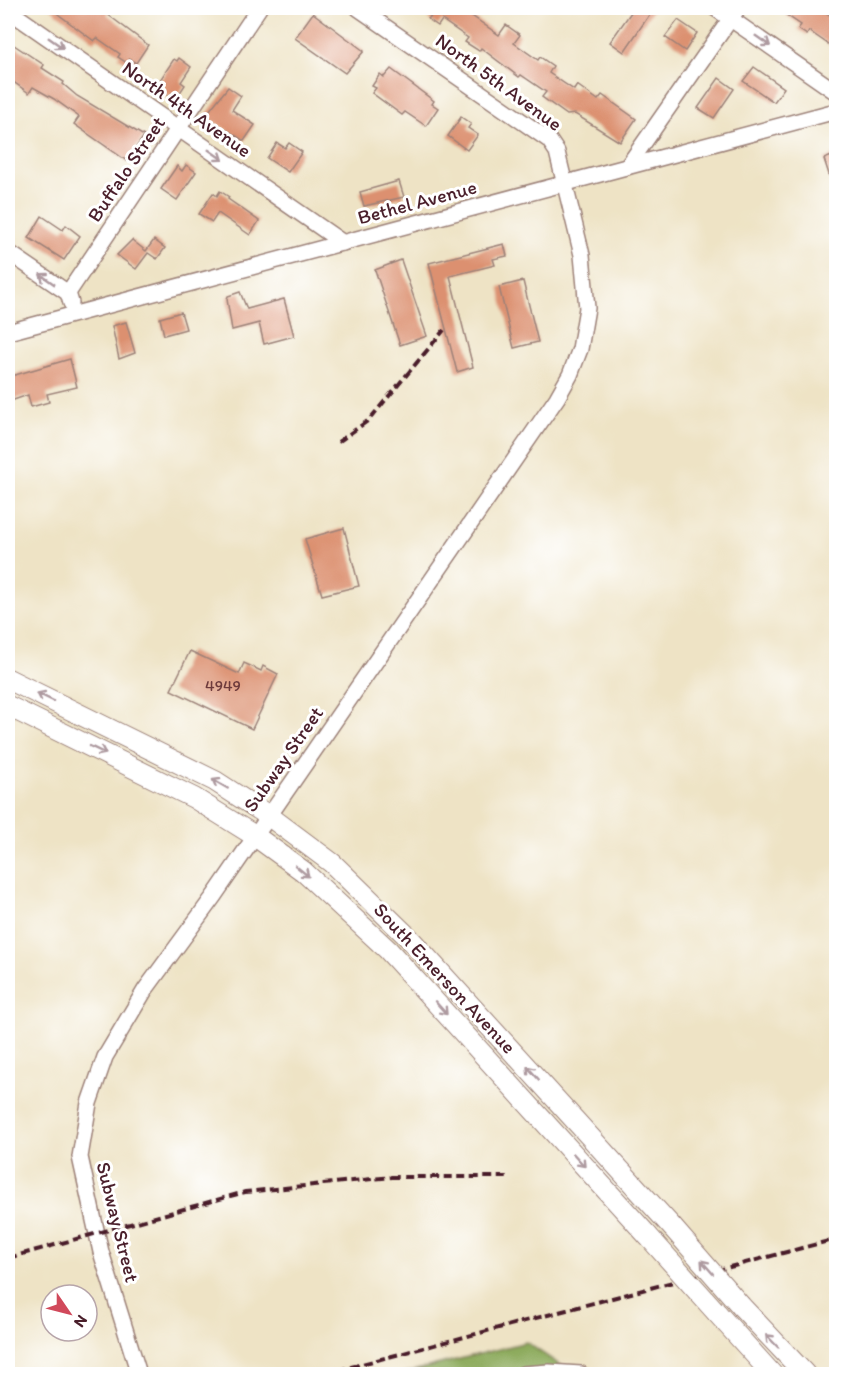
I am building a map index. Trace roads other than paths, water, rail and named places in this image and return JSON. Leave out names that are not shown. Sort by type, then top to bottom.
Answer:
[{"type":"main road","name":"South Emerson Avenue","points":[[8,679],[197,771],[269,816],[332,863],[385,913],[805,1374]]},
{"type":"main road","name":"South Emerson Avenue","points":[[8,706],[163,781],[255,836],[303,871],[364,926],[772,1374]]},
{"type":"street","name":"Buffalo Street","points":[[68,293],[259,8]]},
{"type":"street","name":"North 5th Avenue","points":[[358,8],[549,140],[557,152],[566,184]]},
{"type":"street","points":[[715,8],[734,13],[837,92]]},
{"type":"street","name":"North 4th Avenue","points":[[8,10],[343,243]]},
{"type":"street","points":[[627,167],[734,13]]},
{"type":"street","name":"Bethel Avenue","points":[[8,333],[837,111]]},
{"type":"street","name":"Subway Street","points":[[139,1374],[101,1252],[80,1157],[86,1115],[96,1080],[120,1028],[269,816],[570,375],[585,333],[587,308],[582,255],[566,184]]},
{"type":"street","points":[[8,252],[68,293],[75,314]]},
{"type":"street","points":[[523,1374],[549,1372],[581,1374]]},
{"type":"railway","points":[[338,442],[369,420],[444,330]]},
{"type":"railway","points":[[8,1258],[245,1192],[392,1177],[511,1177]]},
{"type":"railway","points":[[324,1374],[836,1239]]}]
